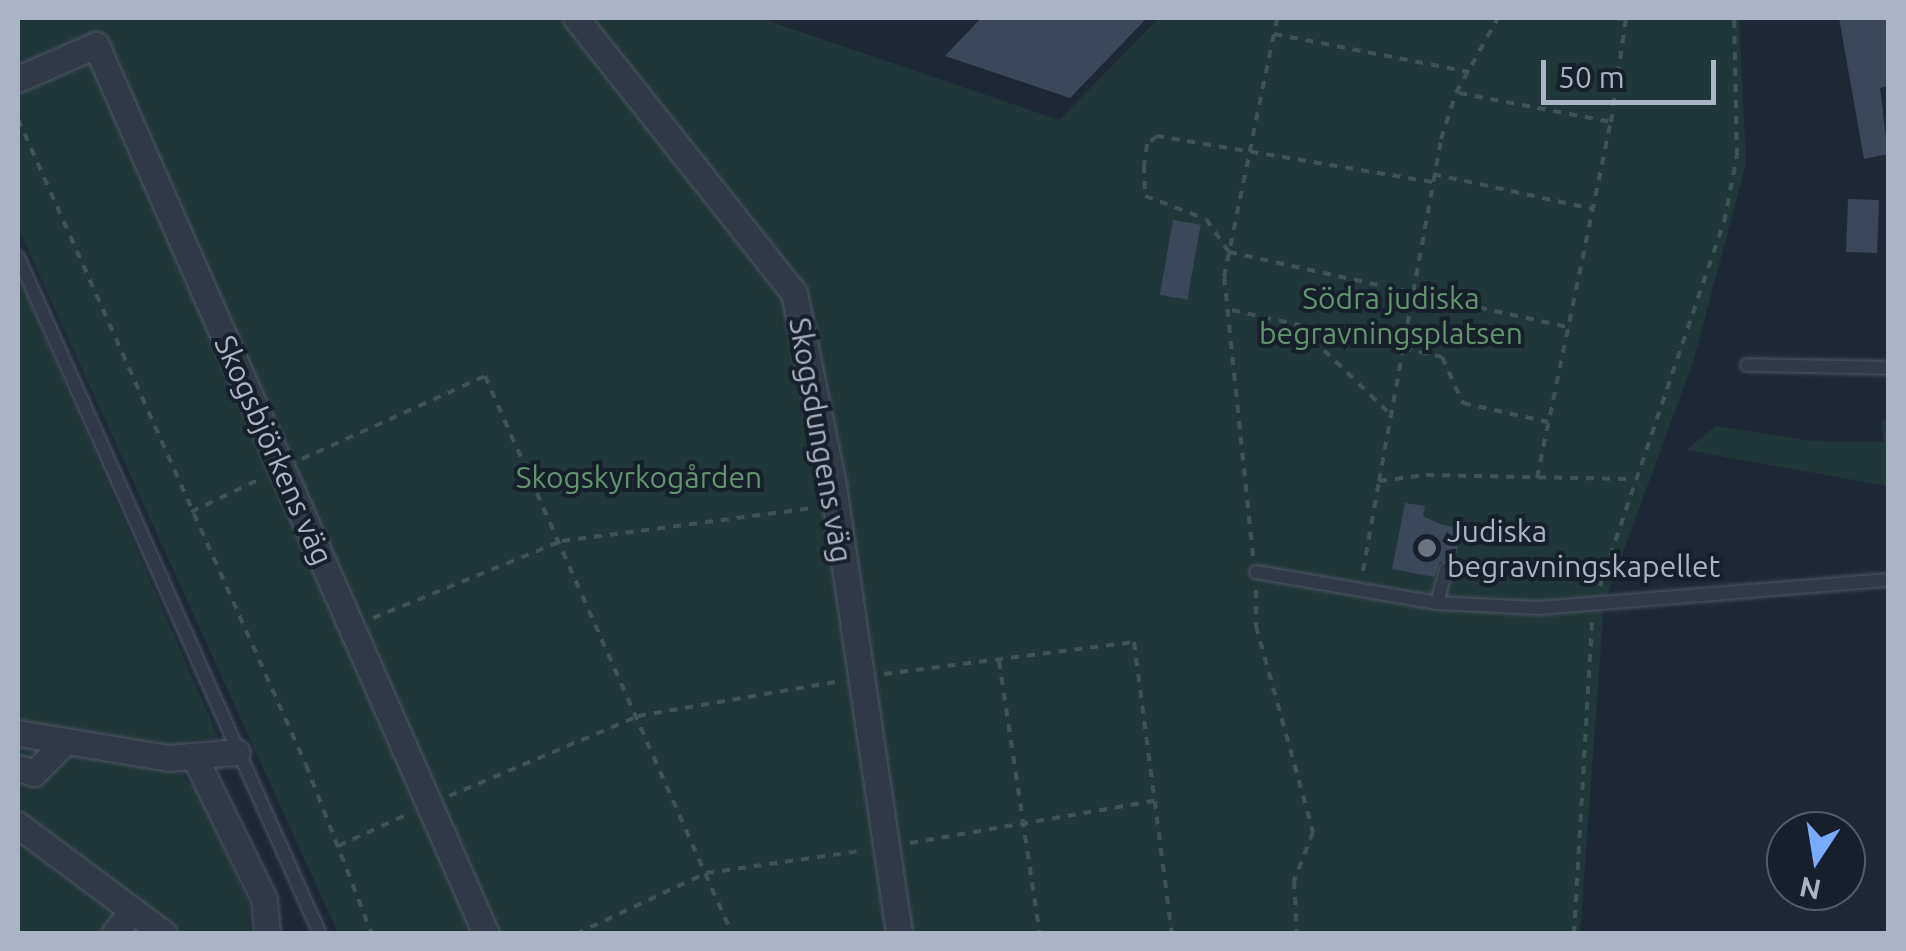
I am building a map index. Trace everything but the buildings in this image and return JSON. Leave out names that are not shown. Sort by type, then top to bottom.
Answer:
[{"type":"street","name":"Skogsdungens väg","points":[[576,18],[794,293],[836,507],[899,934]]},
{"type":"street","name":"Skogsbjörkens väg","points":[[18,79],[96,45],[486,934]]},
{"type":"street","points":[[18,733],[169,758],[237,752]]},
{"type":"street","points":[[18,768],[34,773],[66,741]]},
{"type":"street","points":[[194,756],[264,899],[267,934]]},
{"type":"street","points":[[18,825],[164,934]]},
{"type":"street","points":[[114,934],[132,910]]},
{"type":"lane","points":[[18,257],[320,934]]},
{"type":"lane","points":[[1747,364],[1888,368]]},
{"type":"lane","points":[[1437,603],[1446,570]]},
{"type":"lane","points":[[1256,572],[1437,603],[1539,608],[1888,580]]},
{"type":"path","points":[[1278,18],[1224,276],[1231,310],[1244,510],[1256,572],[1256,626],[1313,832],[1294,880],[1298,934]]},
{"type":"path","points":[[1360,590],[1416,292],[1433,174],[1456,93],[1498,18]]},
{"type":"path","points":[[1537,478],[1611,122],[1626,18],[1615,18]]},
{"type":"path","points":[[1574,934],[1594,603],[1724,222],[1737,156],[1734,18]]},
{"type":"path","points":[[1274,34],[1469,72]]},
{"type":"path","points":[[1456,93],[1611,122]]},
{"type":"path","points":[[18,118],[338,846],[372,934]]},
{"type":"path","points":[[1432,182],[1158,136],[1147,144],[1145,196],[1206,220],[1229,252],[1568,328]]},
{"type":"path","points":[[1433,174],[1593,209]]},
{"type":"path","points":[[1231,310],[1442,357],[1462,403],[1548,422]]},
{"type":"path","points":[[1302,328],[1391,415]]},
{"type":"path","points":[[191,512],[484,376],[562,541],[732,934]]},
{"type":"path","points":[[1379,480],[1635,478]]},
{"type":"path","points":[[352,626],[562,541],[836,507]]},
{"type":"path","points":[[338,846],[638,716],[860,678],[1134,642],[1172,934]]},
{"type":"path","points":[[999,660],[1040,934]]},
{"type":"green space","name":"Skogskyrkogården","points":[[18,18],[760,18],[1059,120],[1159,18],[1739,18],[1746,163],[1694,359],[1604,604],[1580,933],[338,933],[18,228]]},
{"type":"green space","points":[[18,276],[219,739],[189,740],[184,778],[199,792],[249,905],[250,933],[18,933]]},
{"type":"green space","points":[[1888,419],[1888,486],[1686,450],[1716,426],[1813,441],[1883,442],[1882,421]]},
{"type":"place","name":"Judiska begravningskapellet","points":[[1427,548]]},
{"type":"park label","name":"Södra judiska begravningsplatsen","points":[[1391,315]]}]
